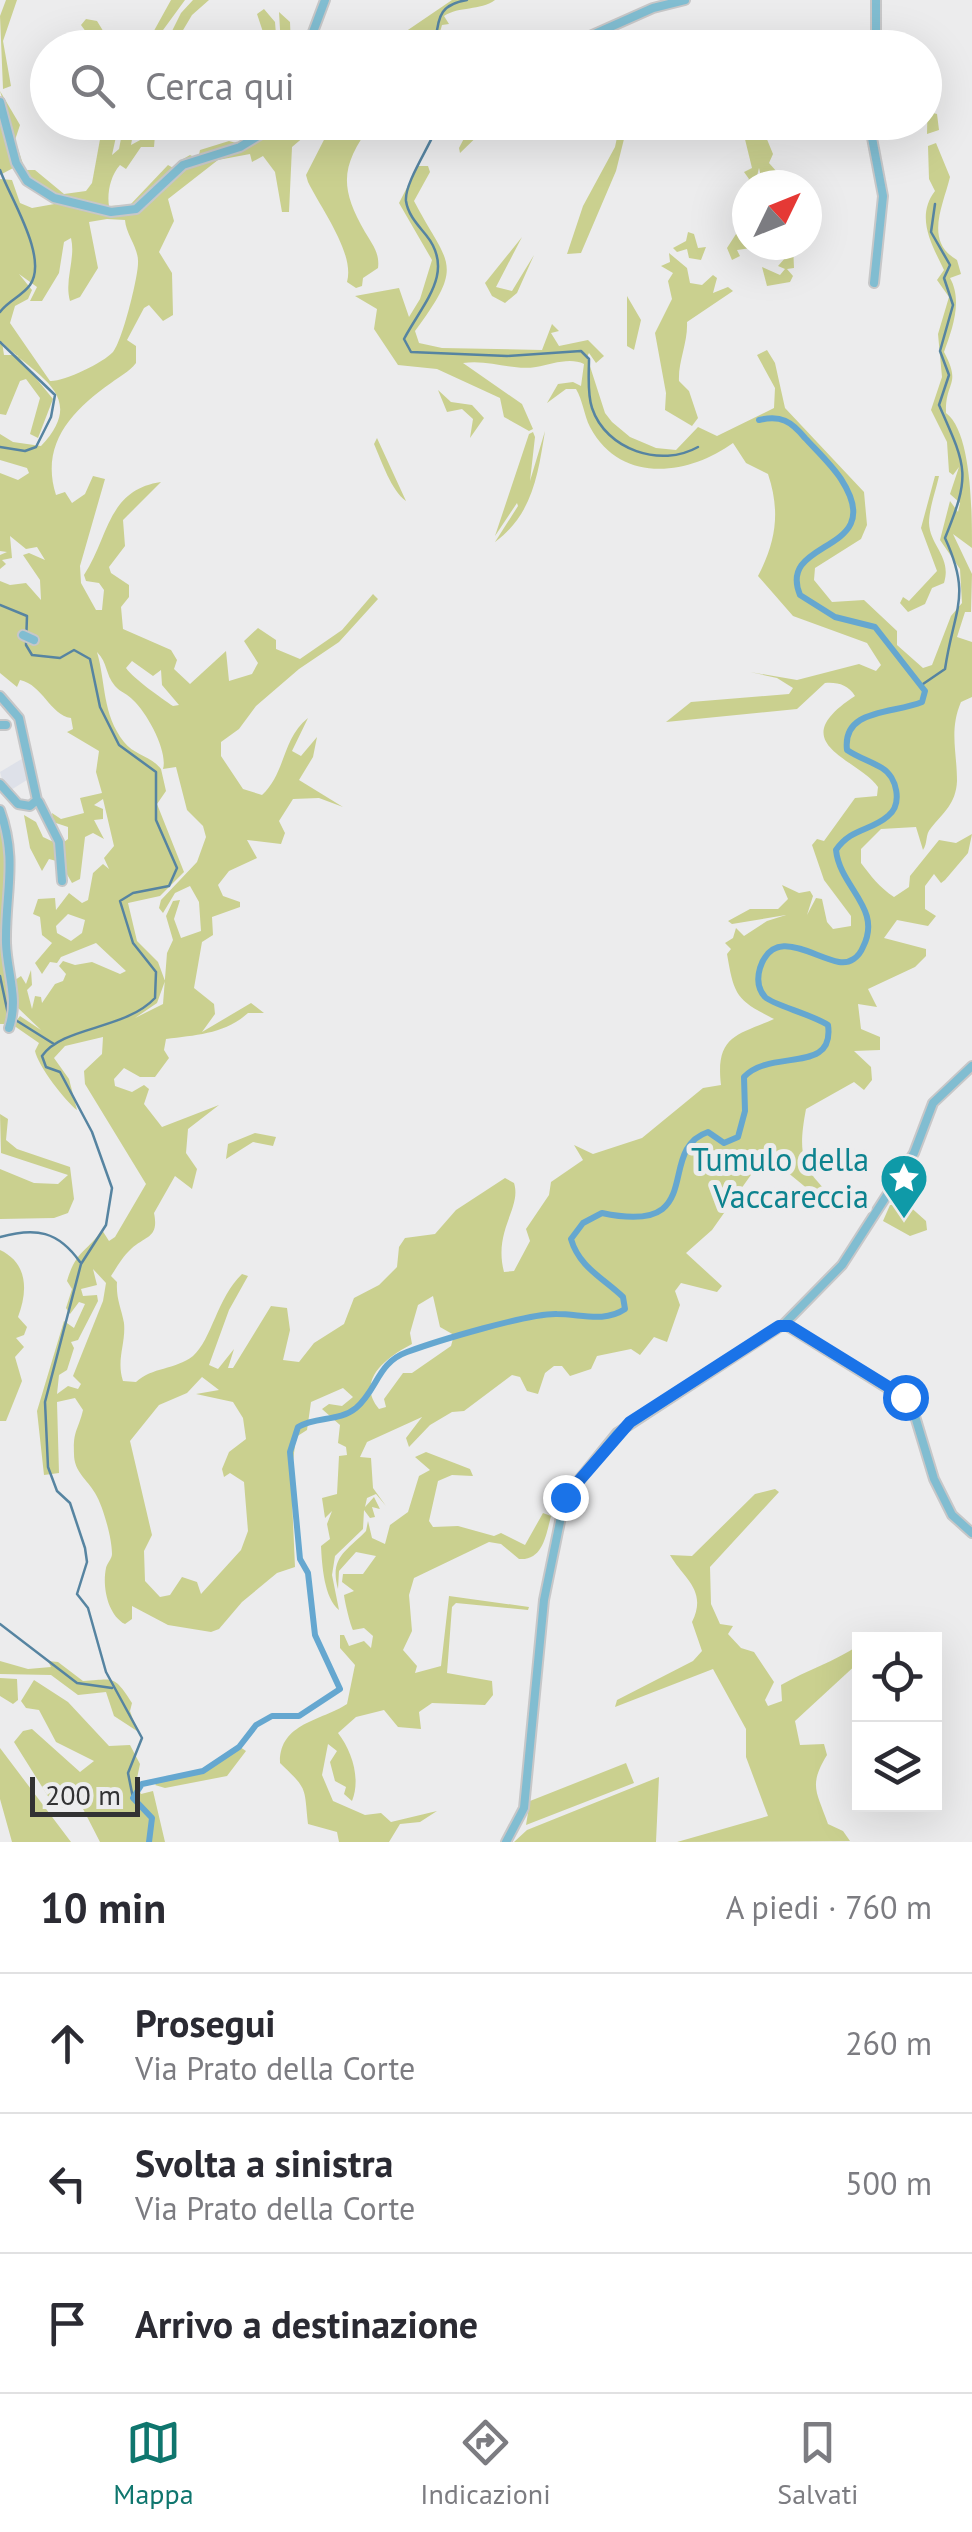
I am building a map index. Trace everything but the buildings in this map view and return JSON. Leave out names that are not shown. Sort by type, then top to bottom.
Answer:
[{"type":"street","points":[[313,30],[325,0]]},
{"type":"street","points":[[603,30],[685,0]]},
{"type":"street","points":[[876,0],[876,30]]},
{"type":"street","points":[[0,102],[16,164],[29,183],[54,198],[111,212],[136,209],[183,165],[251,140]]},
{"type":"street","points":[[872,140],[883,196],[874,283]]},
{"type":"street","points":[[0,696],[19,718],[36,802],[18,804],[0,784]]},
{"type":"street","points":[[40,802],[59,842],[62,882]]},
{"type":"street","points":[[0,810],[12,860],[6,944],[11,1021]]},
{"type":"street","points":[[506,1842],[524,1808],[544,1600],[565,1497],[630,1422],[784,1324],[861,1241],[914,1153],[932,1103],[972,1066]]},
{"type":"street","points":[[784,1324],[911,1403],[934,1479],[952,1515],[972,1533]]},
{"type":"shaded area","points":[[25,757],[30,778],[6,793],[0,772]]},
{"type":"green space","points":[[6,0],[17,0],[3,41],[11,86],[3,89],[0,16]]},
{"type":"green space","points":[[171,0],[185,0],[163,30],[154,30]]},
{"type":"green space","points":[[193,0],[209,0],[192,15],[183,30],[172,30]]},
{"type":"green space","points":[[452,0],[495,0],[444,16],[449,24],[442,25],[441,30],[408,30]]},
{"type":"green space","points":[[264,9],[275,22],[276,30],[262,30],[257,14]]},
{"type":"green space","points":[[279,12],[290,22],[290,30],[280,30]]},
{"type":"green space","points":[[86,19],[97,21],[103,30],[85,30],[81,25]]},
{"type":"green space","points":[[0,91],[20,125],[15,140],[25,170],[35,170],[64,194],[86,191],[92,183],[100,140],[115,140],[112,155],[119,149],[121,140],[132,140],[131,145],[155,140],[154,147],[141,147],[126,169],[120,165],[117,169],[110,185],[109,206],[130,205],[168,165],[175,169],[136,208],[92,205],[78,202],[26,178]]},
{"type":"green space","points":[[0,118],[15,167],[0,175]]},
{"type":"green space","points":[[243,140],[300,140],[292,147],[289,212],[282,212],[275,172],[263,156],[252,162],[250,154],[218,160],[168,199],[174,221],[159,252],[172,273],[173,315],[163,321],[149,305],[144,308],[127,340],[136,346],[136,363],[83,405],[62,431],[52,460],[56,495],[65,492],[72,503],[85,494],[93,476],[105,479],[80,566],[81,583],[96,610],[102,610],[104,590],[99,583],[86,581],[84,575],[112,517],[130,495],[161,482],[123,520],[125,546],[109,567],[111,573],[129,585],[129,597],[121,607],[123,629],[171,650],[177,660],[174,669],[190,684],[226,651],[229,681],[252,674],[258,663],[244,641],[258,628],[276,640],[276,649],[300,659],[342,630],[373,594],[378,599],[339,642],[299,669],[221,742],[221,756],[243,789],[262,795],[276,776],[293,735],[308,718],[292,751],[301,756],[317,737],[313,757],[299,780],[343,807],[319,798],[293,799],[279,821],[285,833],[281,844],[247,840],[257,858],[229,871],[218,885],[223,896],[240,902],[240,907],[212,917],[213,935],[202,942],[194,988],[214,1004],[215,1014],[202,1032],[251,1003],[264,1013],[248,1013],[210,1032],[166,1039],[164,1050],[169,1058],[155,1077],[140,1077],[124,1068],[114,1079],[115,1086],[132,1092],[144,1085],[149,1089],[144,1104],[162,1127],[219,1105],[188,1129],[186,1153],[197,1169],[192,1189],[175,1176],[154,1213],[153,1232],[128,1252],[111,1276],[117,1282],[124,1323],[120,1366],[123,1381],[136,1382],[193,1356],[242,1274],[248,1276],[229,1310],[209,1365],[218,1369],[234,1349],[228,1368],[233,1368],[271,1306],[287,1308],[290,1330],[283,1360],[299,1362],[314,1343],[344,1324],[354,1298],[379,1285],[397,1267],[399,1247],[405,1238],[435,1234],[456,1210],[505,1178],[514,1183],[515,1192],[502,1257],[504,1272],[514,1271],[530,1241],[526,1229],[549,1195],[551,1182],[583,1160],[574,1145],[593,1154],[642,1138],[703,1088],[721,1085],[720,1068],[726,1046],[740,1034],[774,1019],[739,995],[727,954],[731,949],[725,943],[733,938],[736,928],[744,936],[767,921],[786,915],[732,924],[728,921],[750,909],[778,909],[788,899],[782,885],[799,893],[810,891],[813,896],[807,915],[816,898],[822,899],[827,922],[833,929],[851,926],[851,916],[824,880],[812,845],[817,839],[824,841],[855,798],[877,796],[878,787],[831,749],[824,738],[825,726],[834,713],[855,696],[838,684],[825,683],[797,709],[666,722],[691,702],[789,694],[793,688],[777,678],[750,672],[797,680],[859,664],[876,671],[881,665],[867,643],[793,616],[758,576],[775,525],[772,487],[768,474],[746,463],[733,443],[715,454],[677,467],[637,466],[603,446],[590,427],[576,389],[566,389],[547,403],[558,384],[573,382],[581,386],[584,364],[567,361],[518,368],[463,363],[522,404],[533,429],[529,431],[504,417],[500,398],[437,369],[398,365],[374,329],[377,309],[355,296],[399,288],[409,317],[420,299],[432,260],[399,203],[418,166],[428,166],[430,172],[414,201],[446,264],[441,291],[415,331],[419,343],[442,348],[542,350],[552,324],[559,331],[551,333],[559,346],[588,340],[604,356],[596,363],[589,353],[587,357],[605,413],[612,422],[630,437],[656,448],[676,450],[698,427],[717,436],[774,408],[775,388],[757,355],[767,350],[775,363],[785,408],[864,492],[867,525],[861,539],[815,568],[814,580],[832,602],[864,600],[897,631],[897,645],[923,668],[932,665],[951,616],[962,603],[960,569],[940,540],[950,501],[958,512],[960,503],[950,494],[959,467],[953,475],[949,472],[947,442],[931,410],[942,377],[938,334],[949,297],[937,280],[944,270],[926,221],[935,191],[929,179],[928,146],[936,143],[950,177],[938,233],[947,252],[957,260],[961,274],[950,278],[956,306],[944,352],[952,371],[946,413],[961,437],[971,495],[972,548],[953,534],[972,574],[971,612],[965,612],[957,637],[972,642],[972,697],[961,702],[955,722],[954,796],[929,830],[923,850],[916,827],[881,829],[861,849],[861,863],[894,897],[909,887],[910,876],[939,840],[956,843],[972,834],[968,853],[945,880],[941,883],[934,874],[925,886],[925,909],[936,916],[928,926],[897,920],[884,938],[926,949],[926,956],[915,967],[868,989],[877,1007],[858,1004],[861,1029],[880,1037],[880,1050],[854,1051],[871,1067],[872,1080],[864,1090],[854,1082],[806,1109],[802,1142],[806,1164],[844,1207],[809,1190],[781,1167],[753,1172],[712,1230],[686,1253],[722,1286],[717,1292],[681,1283],[675,1291],[680,1305],[667,1342],[654,1337],[640,1355],[631,1349],[597,1356],[591,1369],[570,1376],[562,1366],[554,1366],[545,1373],[538,1394],[527,1391],[520,1377],[512,1375],[464,1411],[452,1412],[430,1425],[409,1447],[406,1438],[422,1417],[367,1442],[360,1457],[371,1458],[373,1488],[386,1506],[376,1494],[367,1498],[365,1507],[374,1497],[380,1509],[372,1507],[375,1517],[370,1518],[364,1510],[363,1529],[335,1556],[332,1575],[339,1610],[330,1598],[323,1571],[321,1546],[330,1539],[327,1524],[332,1511],[325,1518],[322,1498],[337,1494],[339,1456],[347,1455],[346,1447],[338,1443],[340,1425],[322,1409],[329,1404],[342,1406],[353,1397],[343,1388],[311,1402],[307,1430],[296,1437],[291,1477],[295,1567],[277,1573],[242,1602],[219,1629],[211,1632],[168,1625],[132,1606],[132,1619],[125,1624],[114,1614],[105,1584],[112,1554],[106,1522],[98,1499],[75,1460],[75,1435],[83,1410],[75,1398],[57,1402],[59,1473],[44,1475],[37,1411],[64,1321],[74,1328],[85,1304],[79,1302],[70,1314],[66,1308],[72,1289],[67,1281],[70,1271],[102,1230],[109,1241],[115,1237],[146,1184],[85,1084],[84,1071],[102,1054],[103,1037],[65,1046],[54,1058],[69,1079],[77,1110],[41,1065],[35,1051],[39,1043],[13,1025],[20,1016],[41,1030],[17,1007],[15,980],[21,976],[26,984],[31,970],[32,985],[27,990],[32,1009],[35,996],[41,997],[42,1003],[55,984],[63,981],[66,974],[59,966],[63,961],[75,965],[92,962],[120,974],[126,971],[96,943],[61,957],[57,963],[50,962],[42,974],[35,963],[52,943],[42,935],[40,917],[33,914],[38,899],[55,898],[56,910],[69,893],[82,903],[88,900],[93,873],[103,864],[109,869],[104,858],[114,846],[103,799],[94,805],[103,809],[103,819],[94,820],[104,839],[93,833],[85,837],[80,879],[72,883],[60,862],[49,859],[42,871],[30,848],[24,815],[36,822],[43,837],[60,845],[68,839],[68,827],[53,822],[52,813],[61,819],[84,813],[80,798],[102,793],[96,772],[99,751],[67,732],[73,729],[71,718],[57,712],[35,688],[20,680],[17,687],[0,673],[0,581],[10,585],[26,583],[41,600],[40,580],[23,555],[29,553],[45,560],[37,547],[26,549],[10,536],[12,558],[2,560],[6,564],[0,569],[0,555],[7,552],[0,551],[0,473],[18,480],[29,473],[27,468],[0,460],[0,434],[13,442],[41,446],[60,413],[59,400],[42,377],[19,357],[53,399],[38,438],[30,434],[40,398],[26,379],[20,381],[6,415],[0,414],[0,179],[12,180],[20,203],[32,208],[60,203],[127,214],[184,168],[183,159],[190,155],[198,159],[200,150],[229,141],[240,144]],"holes":[[[125,220],[138,263],[117,346],[92,366],[50,381],[10,323],[15,306],[28,299],[32,290],[19,274],[37,287],[30,301],[42,301],[59,273],[64,242],[71,238],[70,301],[80,297],[98,268],[89,222]],[[2,342],[16,355],[4,355]],[[97,652],[115,686],[139,706],[150,724],[163,753],[163,769],[176,767],[187,810],[203,826],[206,837],[197,862],[161,900],[159,908],[163,913],[175,893],[190,886],[199,902],[201,931],[181,938],[174,919],[180,900],[173,901],[166,916],[173,940],[167,953],[165,981],[158,962],[137,941],[128,903],[160,896],[184,872],[157,804],[166,791],[161,769],[128,746],[117,731],[108,709]],[[132,661],[153,676],[161,670],[162,685],[179,705],[173,706],[126,668]],[[68,914],[85,920],[82,933],[71,941],[57,933],[56,926]],[[165,982],[163,1004],[135,1018],[157,1003]],[[93,1269],[106,1283],[103,1301],[73,1376],[81,1384],[78,1389],[68,1386],[57,1394],[59,1375],[67,1370],[74,1348],[71,1342],[78,1340],[98,1301],[97,1295],[83,1296],[81,1289],[97,1285]],[[433,1296],[440,1327],[454,1335],[451,1346],[412,1373],[403,1373],[384,1399],[386,1407],[379,1409],[373,1398],[372,1379],[384,1363],[412,1344],[410,1333],[418,1305]],[[202,1377],[219,1390],[196,1394],[233,1402],[243,1418],[246,1439],[229,1452],[222,1469],[224,1477],[230,1473],[244,1482],[248,1531],[241,1550],[201,1594],[197,1582],[182,1577],[170,1595],[160,1597],[145,1581],[144,1551],[152,1535],[130,1441],[159,1405],[187,1393]]]},
{"type":"green space","points":[[324,140],[361,140],[349,164],[347,188],[356,216],[378,258],[378,268],[363,278],[362,286],[356,288],[347,282],[342,245],[306,175]]},
{"type":"green space","points":[[463,140],[473,140],[460,153]]},
{"type":"green space","points":[[616,140],[624,140],[616,171],[581,253],[567,254],[583,206]]},
{"type":"green space","points":[[745,140],[767,140],[773,154],[769,163],[775,170],[748,170],[752,168]]},
{"type":"green space","points":[[688,232],[694,234],[698,248],[706,247],[701,260],[689,258],[687,249],[677,252],[673,248],[686,241]]},
{"type":"green space","points":[[522,237],[496,287],[512,291],[534,255],[517,293],[505,303],[492,296],[485,283]]},
{"type":"green space","points":[[669,253],[687,268],[690,283],[702,285],[713,275],[717,278],[713,293],[728,287],[733,291],[687,322],[679,381],[689,391],[698,418],[692,426],[665,410],[666,393],[655,333],[672,299],[668,281],[673,273],[661,266],[670,262]]},
{"type":"green space","points":[[783,260],[794,260],[794,268],[787,269],[793,276],[790,282],[767,286],[762,267],[780,275],[785,269],[778,266]]},
{"type":"green space","points":[[627,296],[641,320],[634,350],[627,346]]},
{"type":"green space","points":[[438,390],[451,402],[472,405],[484,418],[470,438],[473,419],[462,409],[447,412]]},
{"type":"green space","points":[[545,431],[526,506],[495,542],[518,506],[517,503],[495,536],[529,434],[533,432],[535,437],[530,481]]},
{"type":"green space","points":[[377,438],[406,501],[387,475],[374,444]]},
{"type":"green space","points":[[935,476],[939,476],[929,523],[946,574],[944,583],[932,588],[925,604],[908,612],[900,603],[903,597],[909,601],[937,571],[921,528]]},
{"type":"green space","points":[[0,818],[7,838],[4,941],[14,1003],[7,1024],[0,1024]]},
{"type":"green space","points":[[0,1114],[8,1119],[6,1140],[17,1149],[70,1167],[74,1199],[68,1213],[54,1218],[0,1219],[0,1169],[34,1183],[58,1184],[68,1175],[1,1153]]},
{"type":"green space","points":[[255,1133],[276,1137],[273,1146],[253,1142],[226,1159],[228,1144]]},
{"type":"green space","points":[[907,1204],[926,1221],[927,1230],[910,1236],[883,1221],[890,1205]]},
{"type":"green space","points":[[0,1250],[21,1270],[24,1288],[18,1317],[27,1327],[24,1335],[16,1338],[24,1347],[15,1357],[22,1381],[6,1421],[0,1421]]},
{"type":"green space","points":[[426,1452],[470,1469],[473,1476],[452,1475],[438,1481],[429,1521],[433,1527],[458,1526],[494,1536],[501,1533],[525,1545],[543,1513],[551,1516],[542,1545],[527,1559],[519,1559],[501,1544],[489,1542],[414,1578],[409,1595],[412,1631],[403,1650],[417,1666],[415,1673],[441,1666],[449,1596],[529,1607],[528,1610],[456,1603],[452,1607],[447,1673],[492,1681],[493,1695],[485,1705],[432,1703],[419,1712],[421,1729],[398,1727],[384,1710],[356,1717],[338,1733],[354,1765],[356,1784],[352,1801],[344,1794],[346,1787],[335,1781],[330,1762],[337,1751],[328,1744],[322,1775],[333,1801],[365,1815],[381,1813],[391,1822],[437,1811],[420,1822],[400,1824],[389,1842],[339,1842],[337,1832],[308,1824],[303,1789],[280,1763],[282,1750],[294,1731],[347,1704],[355,1665],[340,1648],[340,1635],[344,1635],[349,1646],[364,1641],[371,1648],[373,1636],[364,1628],[353,1630],[344,1595],[354,1591],[342,1582],[343,1574],[363,1574],[376,1556],[356,1552],[339,1571],[338,1589],[338,1562],[366,1531],[368,1521],[372,1538],[385,1544],[390,1525],[408,1512],[419,1476],[430,1470],[415,1457]]},
{"type":"green space","points":[[775,1489],[779,1492],[710,1567],[711,1604],[720,1624],[733,1626],[728,1634],[741,1648],[754,1652],[774,1682],[765,1700],[768,1706],[782,1701],[781,1685],[852,1649],[852,1668],[795,1721],[800,1745],[824,1744],[827,1755],[816,1782],[818,1796],[828,1824],[843,1831],[850,1841],[677,1842],[768,1816],[746,1757],[746,1729],[713,1669],[615,1707],[617,1700],[693,1661],[702,1651],[692,1622],[695,1593],[670,1555],[692,1556],[755,1494]]},
{"type":"green space","points":[[0,1661],[28,1669],[51,1667],[48,1661],[58,1662],[83,1681],[112,1680],[132,1703],[130,1711],[137,1731],[114,1716],[106,1692],[78,1695],[51,1675],[0,1674]]},
{"type":"green space","points":[[0,1678],[17,1679],[18,1700],[13,1704],[0,1696]]},
{"type":"green space","points":[[34,1680],[68,1702],[109,1746],[130,1745],[140,1764],[136,1783],[141,1794],[153,1791],[165,1842],[100,1842],[80,1803],[56,1809],[14,1742],[23,1731],[32,1729],[80,1772],[94,1761],[56,1742],[39,1710],[26,1708],[21,1701]]},
{"type":"green space","points":[[240,1747],[246,1751],[227,1776],[165,1788],[155,1785],[166,1776],[205,1772]]},
{"type":"green space","points":[[0,1748],[71,1842],[12,1842],[0,1799]]},
{"type":"green space","points":[[626,1763],[634,1783],[526,1825],[530,1801]]},
{"type":"green space","points":[[659,1777],[656,1842],[514,1842],[527,1830]]},
{"type":"waterway","points":[[437,30],[443,12],[452,4],[467,0]]},
{"type":"waterway","points":[[430,140],[406,201],[434,249],[437,275],[404,339],[411,352],[507,356],[581,351],[589,359],[592,408],[609,435],[636,451],[652,455],[668,456],[698,447]]},
{"type":"waterway","points":[[0,170],[26,228],[35,260],[30,285],[0,312]]},
{"type":"waterway","points":[[923,684],[945,669],[959,603],[958,575],[945,538],[962,484],[960,458],[939,405],[949,375],[940,351],[953,305],[944,278],[950,265],[931,232],[935,204]]},
{"type":"waterway","points":[[0,342],[55,395],[51,417],[36,447],[25,451],[0,447]]},
{"type":"waterway","points":[[149,1842],[152,1818],[133,1798],[142,1784],[203,1771],[239,1747],[256,1725],[272,1716],[299,1716],[340,1689],[315,1635],[308,1573],[300,1559],[290,1452],[298,1427],[356,1408],[389,1363],[407,1352],[526,1318],[557,1314],[601,1317],[625,1309],[623,1297],[586,1265],[575,1249],[571,1239],[583,1223],[602,1213],[635,1217],[657,1213],[669,1202],[692,1142],[708,1132],[724,1143],[738,1137],[745,1111],[744,1077],[756,1068],[812,1056],[828,1040],[828,1025],[765,997],[759,983],[760,968],[766,955],[784,946],[843,962],[854,959],[861,951],[868,921],[836,850],[848,838],[888,816],[897,798],[887,772],[847,750],[848,736],[861,720],[922,702],[925,691],[875,627],[835,617],[800,595],[797,576],[803,563],[843,534],[852,521],[852,503],[837,473],[795,427],[780,419],[759,420]]},
{"type":"waterway","points":[[0,605],[27,616],[26,645],[32,655],[60,658],[74,650],[90,659],[100,707],[119,745],[156,772],[156,820],[177,868],[169,886],[133,893],[120,901],[133,943],[156,972],[155,998],[128,1016],[64,1039],[42,1056],[46,1067],[60,1072],[92,1132],[112,1188],[106,1225],[81,1264],[45,1402],[48,1467],[57,1491],[70,1503],[85,1548],[87,1562],[77,1594],[88,1608],[106,1672],[142,1738],[128,1773],[133,1798]]},
{"type":"waterway","points":[[0,976],[8,1014]]},
{"type":"waterway","points":[[14,1019],[54,1044]]},
{"type":"waterway","points":[[0,1237],[25,1232],[45,1234],[63,1244],[80,1262]]},
{"type":"waterway","points":[[0,1624],[77,1683],[112,1688]]},
{"type":"place","name":"Tumulo della Vaccareccia","points":[[904,1220]]},
{"type":"route","points":[[565,1497],[606,1444],[630,1422],[784,1324],[905,1397]]}]
